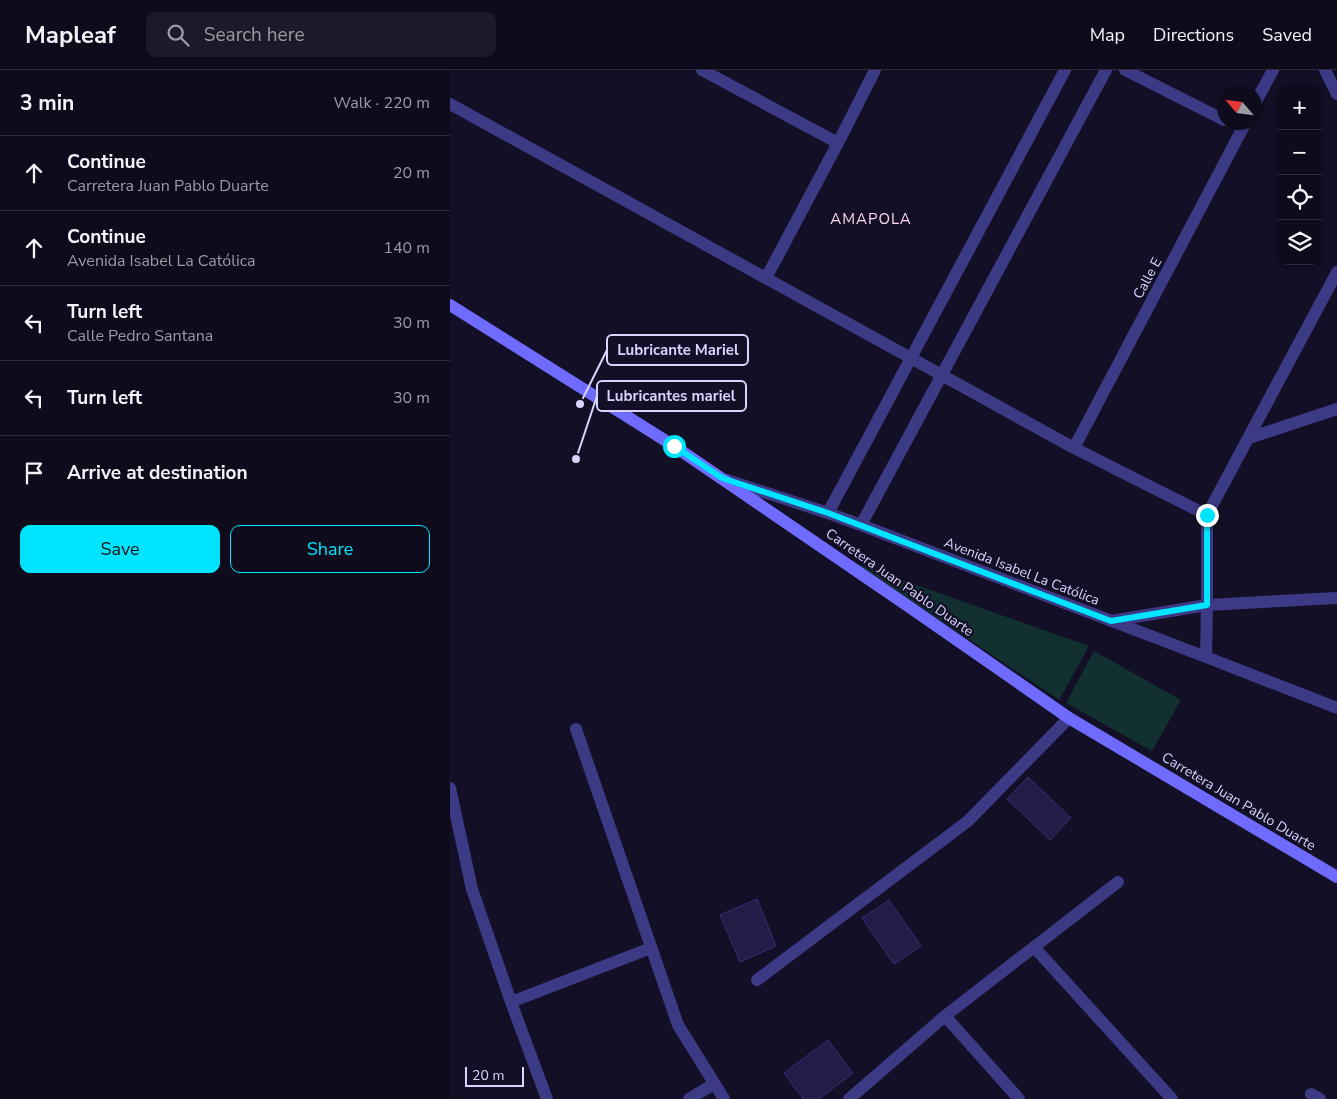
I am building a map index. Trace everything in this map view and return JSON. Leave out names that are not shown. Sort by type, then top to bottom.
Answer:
[{"type":"main road","name":"Carretera Juan Pablo Duarte","points":[[450,305],[674,446],[1070,718],[1337,877]]},
{"type":"street","points":[[702,70],[838,143]]},
{"type":"street","points":[[766,278],[875,70]]},
{"type":"street","points":[[828,513],[1065,70]]},
{"type":"street","points":[[861,525],[1106,70]]},
{"type":"street","points":[[1125,70],[1217,116]]},
{"type":"street","points":[[1262,90],[1273,70]]},
{"type":"street","points":[[1325,70],[1337,94]]},
{"type":"street","points":[[450,104],[1074,448],[1207,515]]},
{"type":"street","name":"Calle E","points":[[1074,448],[1242,130]]},
{"type":"street","points":[[1206,657],[1207,515],[1337,272]]},
{"type":"street","points":[[1248,438],[1337,409]]},
{"type":"street","name":"Avenida Isabel La Católica","points":[[722,478],[861,525],[1337,708]]},
{"type":"street","points":[[1111,621],[1207,605],[1337,598]]},
{"type":"street","points":[[757,980],[968,821],[1070,718]]},
{"type":"street","points":[[576,729],[678,1025],[724,1099]]},
{"type":"street","points":[[450,788],[472,889],[547,1099]]},
{"type":"street","points":[[849,1099],[945,1016],[1118,882]]},
{"type":"street","points":[[1034,947],[1172,1099]]},
{"type":"street","points":[[511,1002],[650,948]]},
{"type":"street","points":[[945,1016],[1019,1099]]},
{"type":"street","points":[[689,1099],[714,1084]]},
{"type":"green space","points":[[857,564],[1089,646],[1059,700]]},
{"type":"green space","points":[[1094,651],[1181,700],[1152,751],[1066,703]]},
{"type":"building","points":[[1028,777],[1071,818],[1050,840],[1007,799]]},
{"type":"building","points":[[757,899],[776,946],[740,962],[720,915]]},
{"type":"building","points":[[889,900],[921,946],[894,964],[862,918]]},
{"type":"building","points":[[828,1040],[853,1073],[819,1099],[803,1099],[784,1073]]},
{"type":"place","name":"Lubricante Mariel","points":[[580,404]]},
{"type":"place","name":"Lubricantes mariel","points":[[576,459]]},
{"type":"district","name":"AMAPOLA","points":[[871,219]]},
{"type":"route","points":[[674,446],[722,478],[828,513],[1111,621],[1207,605],[1207,515]]}]
